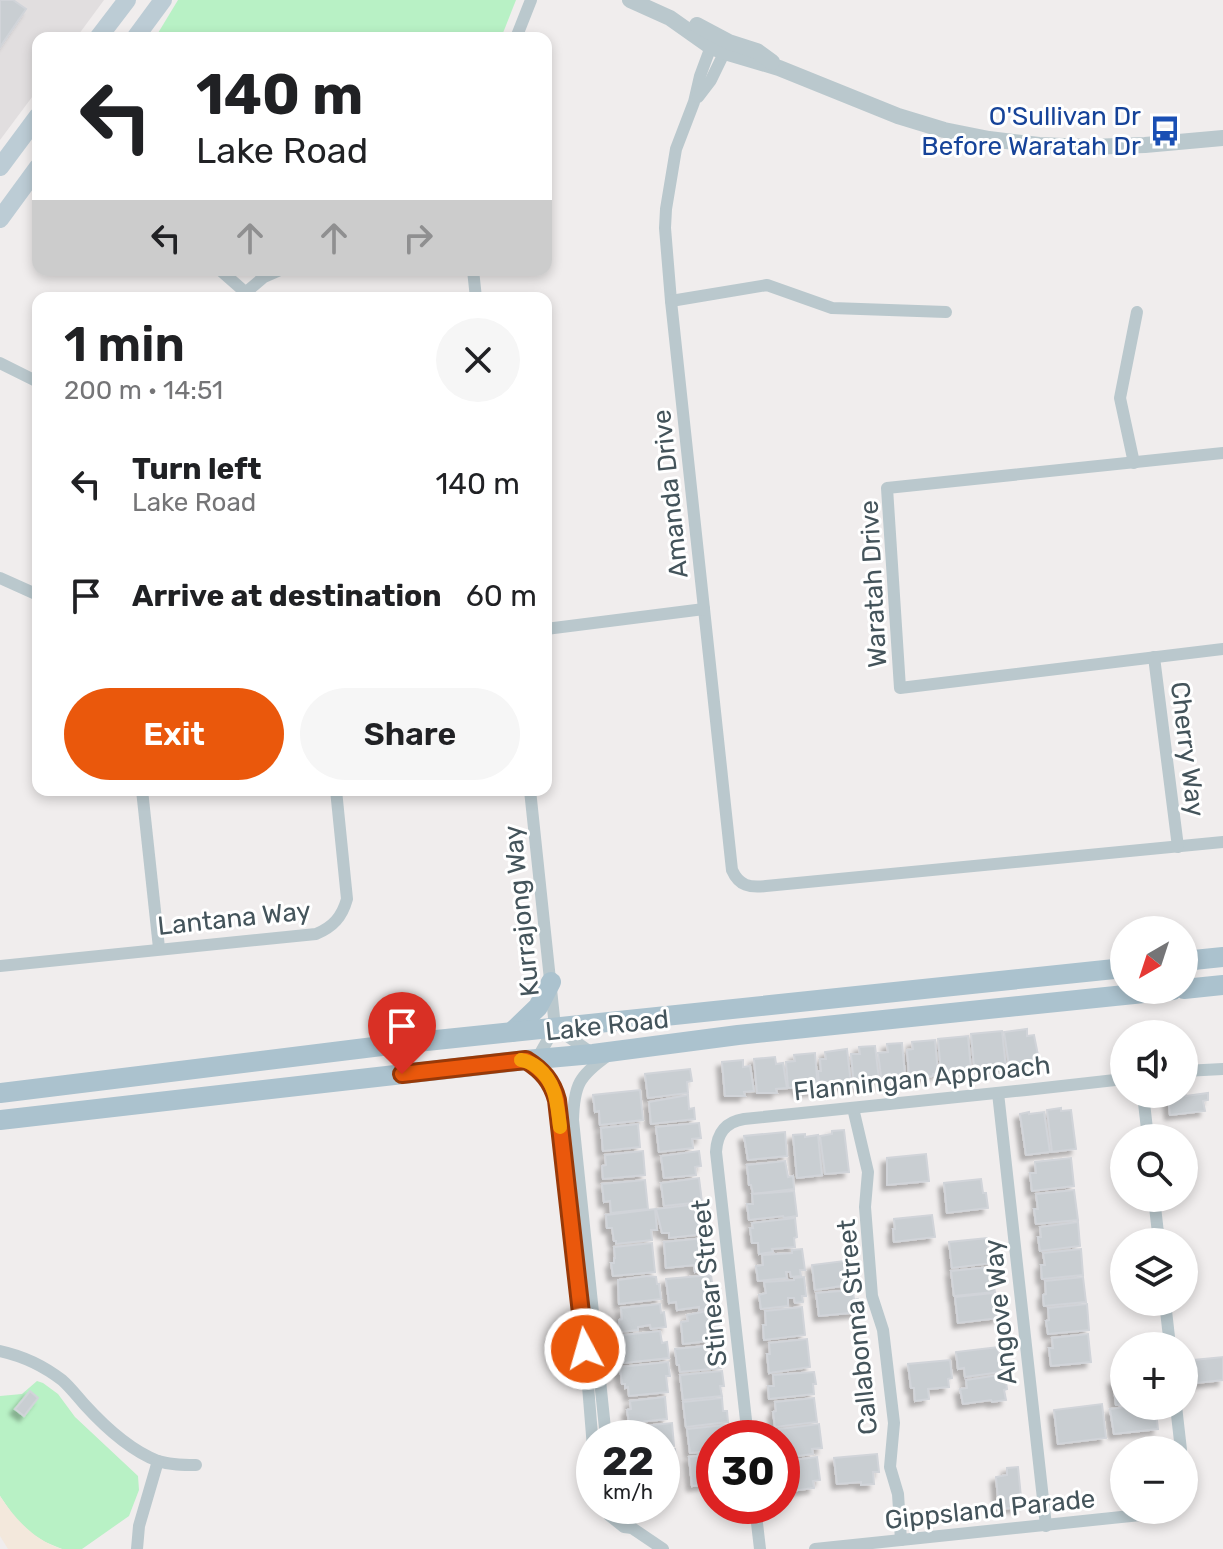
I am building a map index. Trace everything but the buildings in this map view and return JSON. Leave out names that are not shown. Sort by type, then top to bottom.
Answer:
[{"type":"main road","points":[[103,32],[127,0]]},
{"type":"main road","points":[[139,32],[163,0]]},
{"type":"main road","points":[[0,167],[32,124]]},
{"type":"main road","points":[[0,219],[32,175]]},
{"type":"main road","points":[[1198,960],[1223,957]]},
{"type":"main road","name":"Lake Road","points":[[0,1093],[398,1044],[1110,969]]},
{"type":"main road","points":[[512,1032],[538,1007],[551,982]]},
{"type":"main road","points":[[1198,988],[1223,985]]},
{"type":"main road","name":"Lake Road","points":[[0,1120],[603,1053],[738,1035],[1110,997]]},
{"type":"street","points":[[518,32],[531,0]]},
{"type":"street","points":[[630,0],[670,18],[690,21],[720,44],[757,51],[779,68],[898,116],[944,130],[1039,145],[1090,147],[1223,138]]},
{"type":"street","name":"Amanda Drive","points":[[720,44],[711,80],[694,102],[676,149],[665,228],[736,888],[1223,842]]},
{"type":"street","points":[[225,276],[239,292]]},
{"type":"street","points":[[246,292],[266,276]]},
{"type":"street","points":[[671,301],[767,285],[832,308],[946,312]]},
{"type":"street","points":[[1134,463],[1120,398],[1137,312]]},
{"type":"street","points":[[0,363],[32,379]]},
{"type":"street","name":"Waratah Drive","points":[[1223,453],[887,488],[900,688],[1223,649]]},
{"type":"street","points":[[0,578],[32,592]]},
{"type":"street","points":[[552,628],[704,609]]},
{"type":"street","name":"Cherry Way","points":[[1154,657],[1178,847]]},
{"type":"street","points":[[143,796],[159,948]]},
{"type":"street","name":"Lantana Way","points":[[0,966],[316,934],[328,929],[338,920],[347,899],[337,796]]},
{"type":"street","name":"Kurrajong Way","points":[[531,796],[555,1027],[531,1059]]},
{"type":"street","name":"Kurrajong Way","points":[[555,1027],[603,1053]]},
{"type":"street","points":[[603,1053],[583,1075],[573,1110],[604,1420]]},
{"type":"street","points":[[531,1059],[554,1087],[557,1100],[591,1420]]},
{"type":"street","points":[[1198,1070],[1223,1069]]},
{"type":"street","name":"Flanningan Approach","points":[[726,1126],[744,1119],[1110,1081]]},
{"type":"street","name":"Angove Way","points":[[998,1093],[1046,1526]]},
{"type":"street","name":"Callabonna Street","points":[[853,1108],[868,1172],[865,1207],[872,1296],[883,1330],[894,1423],[890,1467],[898,1494],[901,1540]]},
{"type":"street","name":"Stinear Street","points":[[726,1126],[719,1136],[716,1152],[746,1420]]},
{"type":"street","points":[[0,1351],[38,1364],[65,1382],[104,1425],[132,1447],[158,1461],[196,1465]]},
{"type":"street","points":[[137,1549],[139,1526],[158,1461]]},
{"type":"street","name":"Gippsland Parade","points":[[815,1549],[1110,1519]]},
{"type":"street","points":[[620,1524],[632,1528]]},
{"type":"street","points":[[629,1524],[663,1549]]},
{"type":"street","points":[[757,1524],[760,1549]]},
{"type":"shaded area","points":[[0,0],[104,0],[80,32],[32,32],[32,97],[0,140]]},
{"type":"green space","points":[[178,0],[516,0],[503,32],[159,32]]},
{"type":"green space","points":[[37,1381],[58,1394],[75,1417],[138,1476],[139,1490],[129,1516],[82,1549],[62,1549],[31,1533],[15,1518],[0,1496],[0,1396],[22,1394]]},
{"type":"sand","points":[[0,1496],[26,1528],[62,1549],[8,1549],[0,1536]]},
{"type":"slow traffic","points":[[521,1060],[534,1065],[554,1087],[560,1127]]},
{"type":"place","name":"O'Sullivan Dr Before Waratah Dr","points":[[1165,131]]},
{"type":"route","points":[[402,1074],[526,1060],[540,1070],[554,1087],[585,1349]]}]
